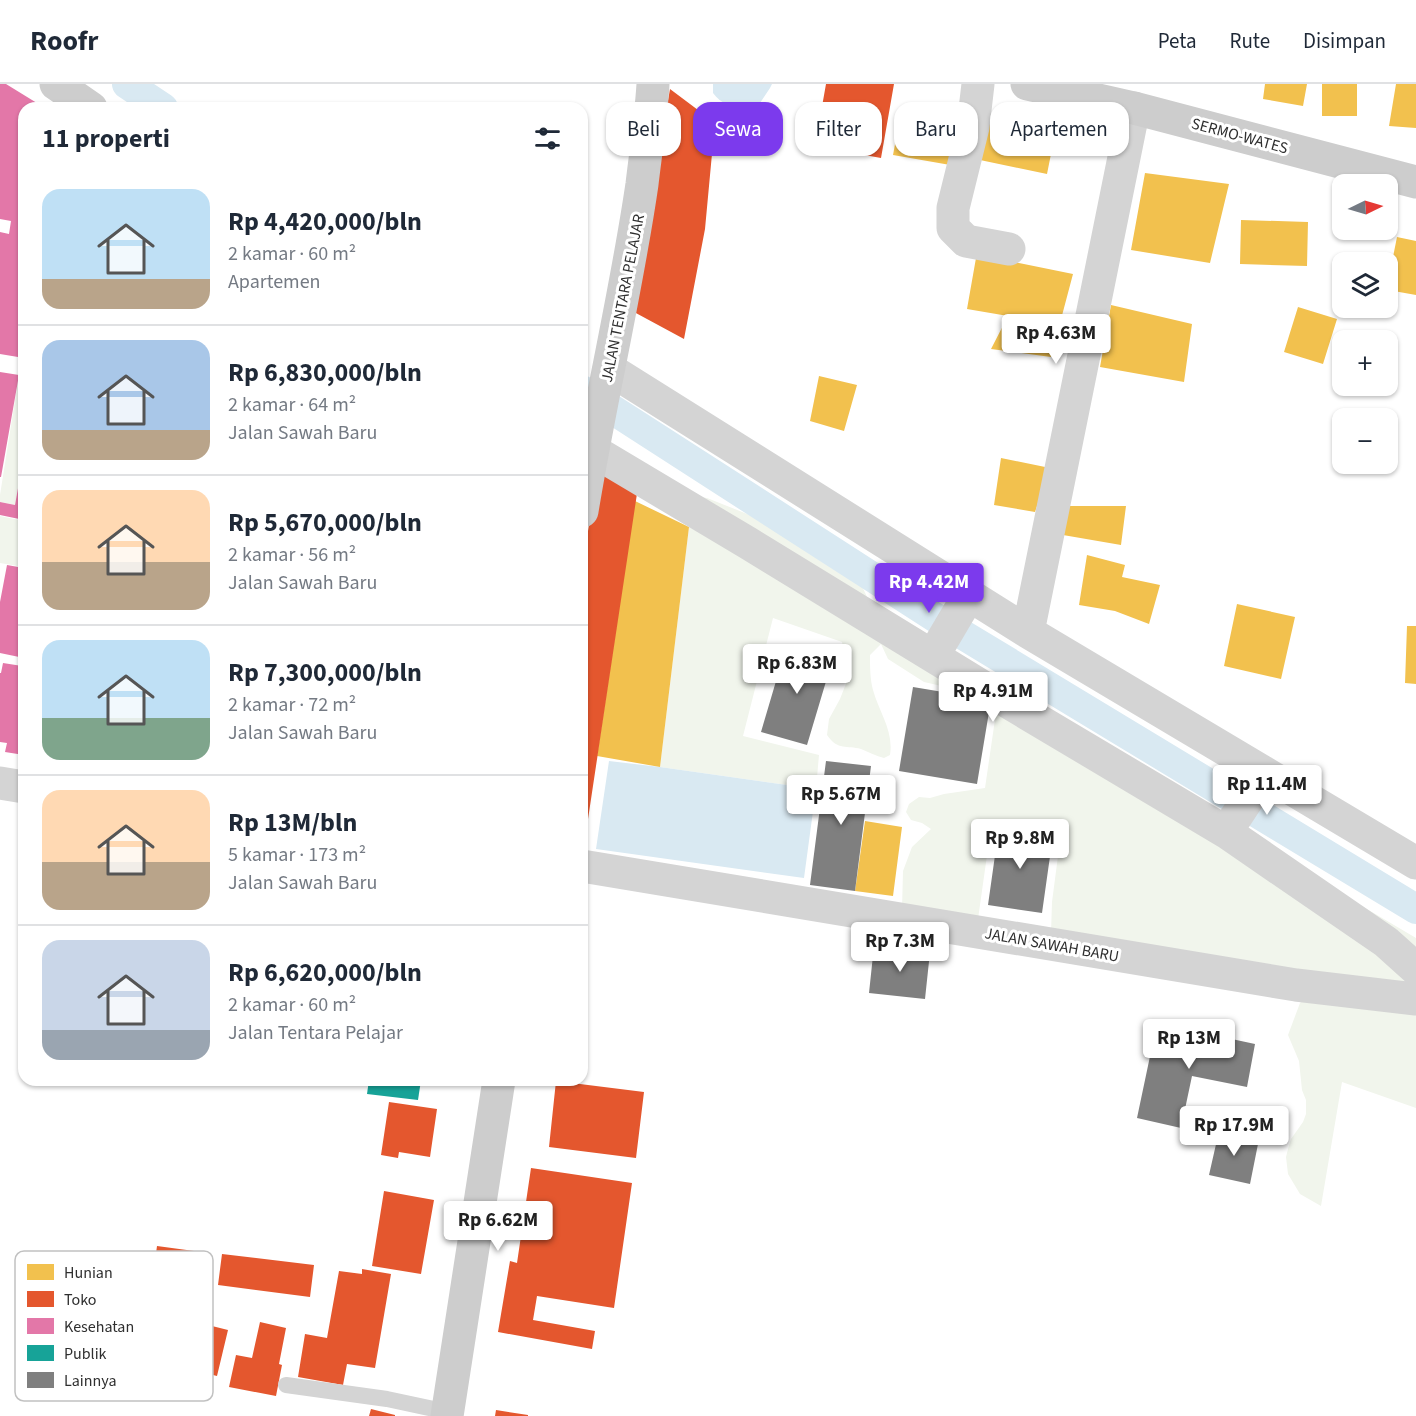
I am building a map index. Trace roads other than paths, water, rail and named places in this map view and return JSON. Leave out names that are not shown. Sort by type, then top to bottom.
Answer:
[{"type":"main road","points":[[56,84],[82,102]]},
{"type":"main road","name":"JALAN TENTARA PELAJAR","points":[[588,462],[591,438],[608,373],[636,227],[652,112],[653,84]]},
{"type":"main road","name":"SERMO-WATES","points":[[1027,84],[1134,108],[1416,182]]},
{"type":"main road","points":[[447,1414],[498,1086]]},
{"type":"street","points":[[978,84],[973,127],[953,208],[953,228],[966,241],[1009,249]]},
{"type":"street","points":[[1028,632],[1134,108]]},
{"type":"street","points":[[608,373],[964,603],[1028,632],[1261,779],[1416,863]]},
{"type":"street","points":[[591,438],[748,543],[938,649],[1021,711],[1230,826],[1386,942],[1416,969]]},
{"type":"street","points":[[938,649],[964,603]]},
{"type":"street","points":[[1230,826],[1261,779]]},
{"type":"street","points":[[0,783],[18,786]]},
{"type":"street","name":"JALAN SAWAH BARU","points":[[588,867],[1296,985],[1416,999]]},
{"type":"lane","points":[[286,1385],[387,1399],[447,1414]]},
{"type":"waterway","points":[[127,84],[154,102]]},
{"type":"waterway","points":[[588,394],[950,627],[1416,909]]}]
